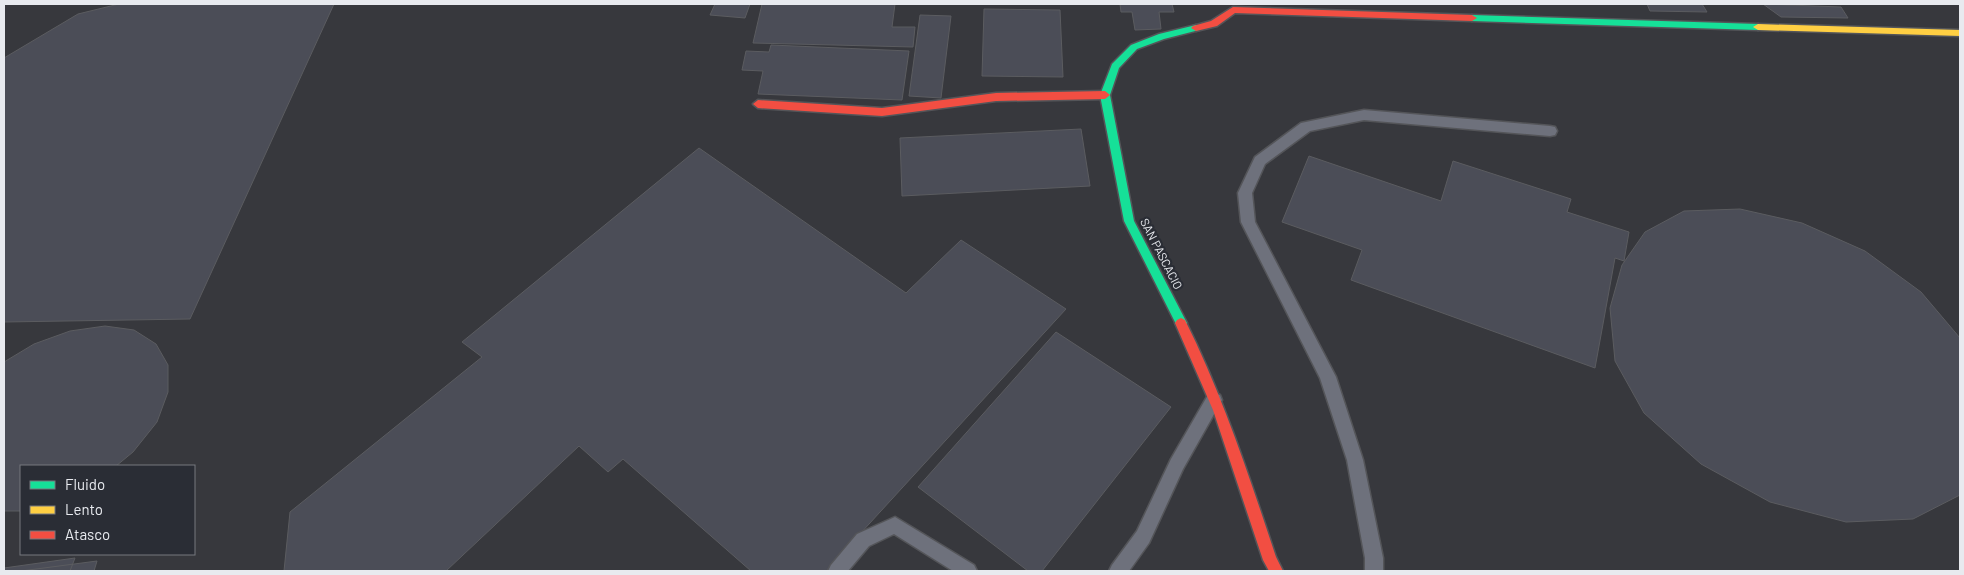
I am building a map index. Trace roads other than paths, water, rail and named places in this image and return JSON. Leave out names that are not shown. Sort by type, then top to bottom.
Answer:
[{"type":"street","name":"SAN PASCACIO","points":[[1276,571],[1270,560],[1227,427],[1214,400],[1199,359],[1129,221],[1105,95],[1115,66],[1134,46],[1162,36],[1214,24],[1233,10],[1960,33]]},
{"type":"street","points":[[758,104],[882,112],[996,97],[1105,95]]},
{"type":"lane","points":[[1374,571],[1374,558],[1355,460],[1328,377],[1248,222],[1245,193],[1260,161],[1306,126],[1364,115],[1550,131]]},
{"type":"lane","points":[[1118,571],[1144,537],[1177,464],[1214,400]]},
{"type":"lane","points":[[837,571],[863,540],[895,525],[968,571]]}]
